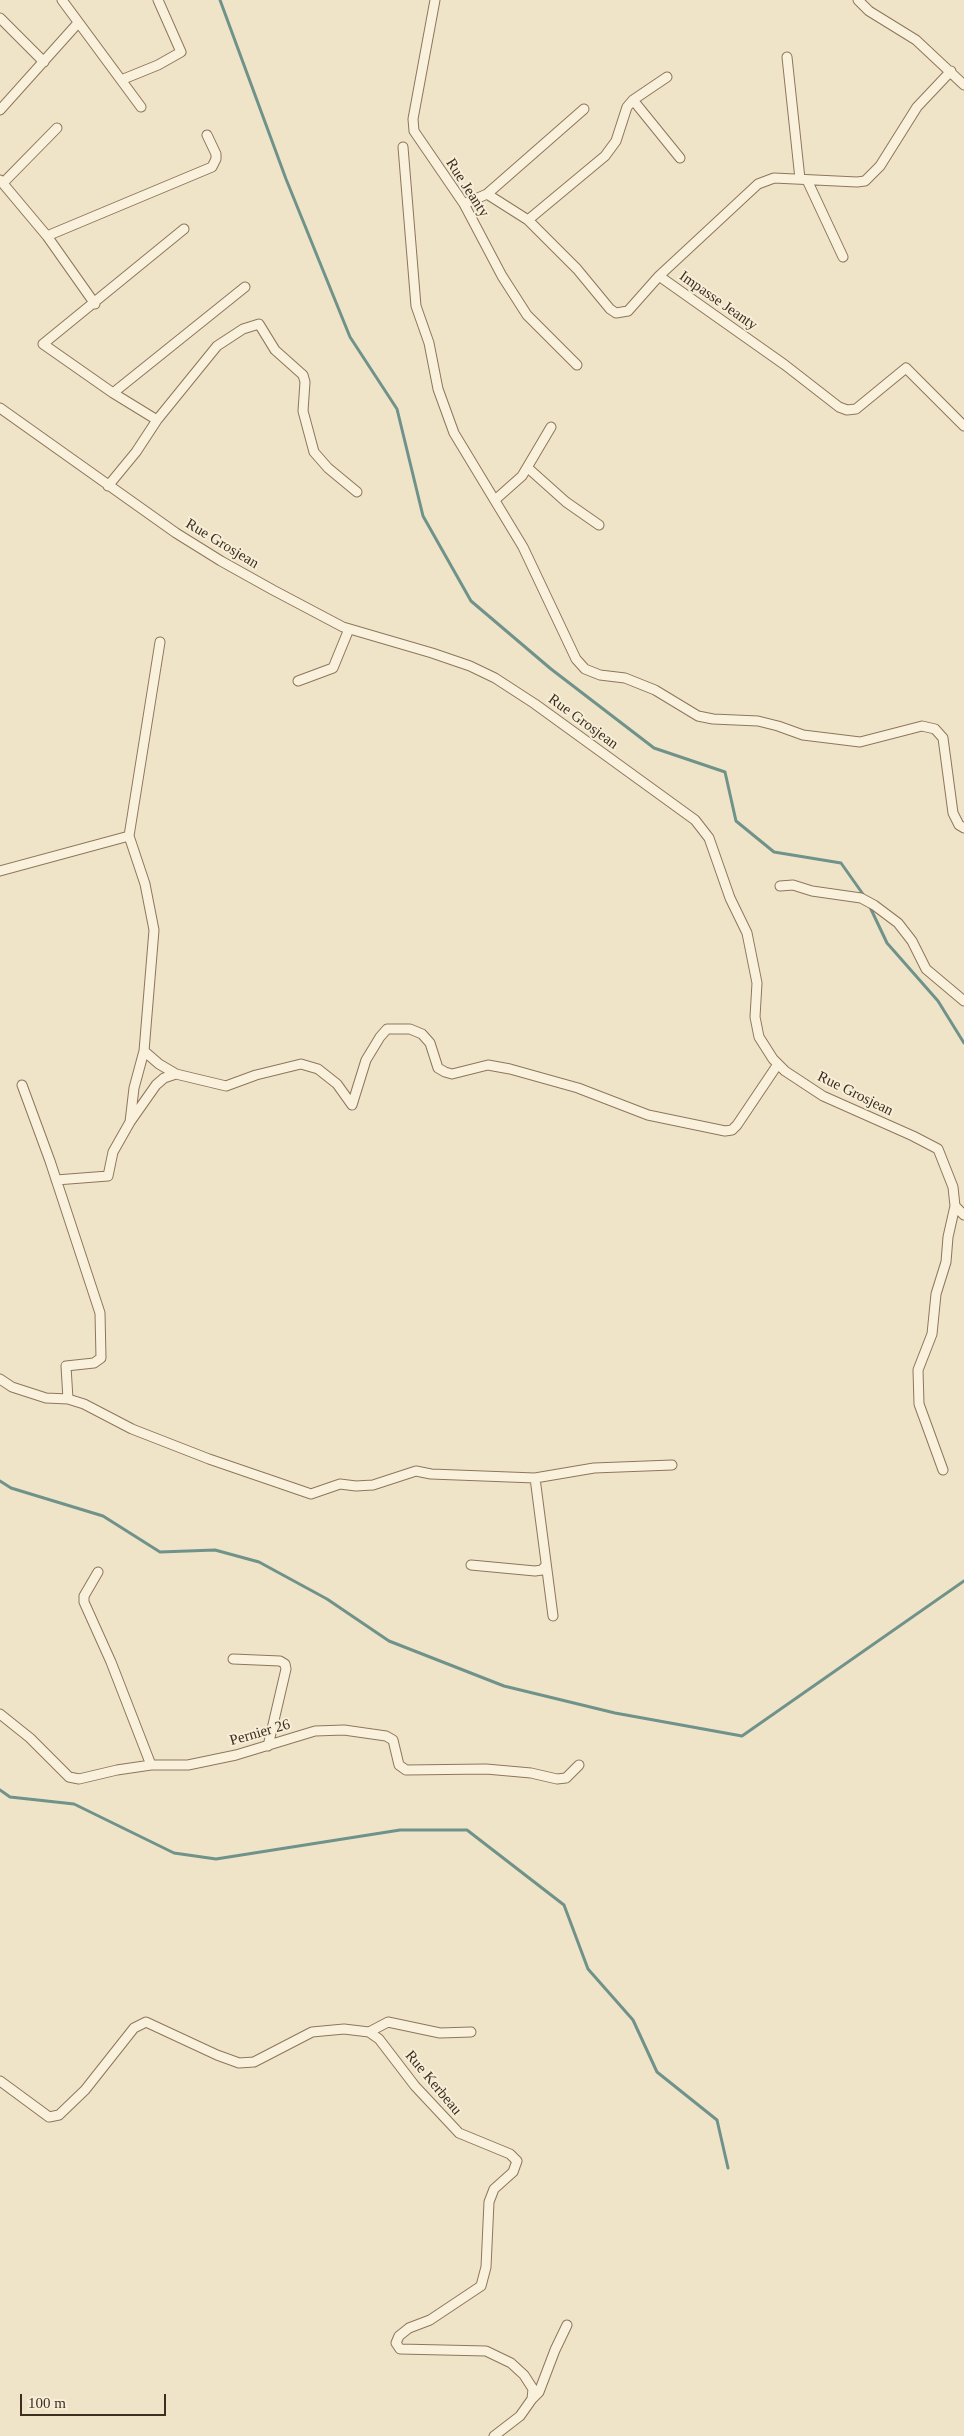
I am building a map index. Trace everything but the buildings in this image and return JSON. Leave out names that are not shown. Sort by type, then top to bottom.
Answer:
[{"type":"street","points":[[62,0],[141,106]]},
{"type":"street","points":[[122,80],[158,65],[181,52],[158,0]]},
{"type":"street","name":"Rue Jeanty","points":[[435,0],[413,119],[414,131],[464,204],[502,276],[528,315],[577,365]]},
{"type":"street","points":[[858,0],[869,10],[916,40],[964,85]]},
{"type":"street","points":[[0,18],[44,62]]},
{"type":"street","points":[[0,110],[78,22]]},
{"type":"street","points":[[788,57],[803,180],[843,258]]},
{"type":"street","points":[[659,276],[758,184],[774,178],[857,182],[864,180],[880,166],[917,107],[951,71]]},
{"type":"street","points":[[528,220],[605,156],[616,141],[625,112],[633,100],[667,77]]},
{"type":"street","points":[[633,100],[680,158]]},
{"type":"street","points":[[464,204],[487,194],[584,109]]},
{"type":"street","points":[[57,128],[1,182],[47,236],[95,304]]},
{"type":"street","points":[[47,236],[212,167],[216,159],[207,135]]},
{"type":"street","points":[[403,147],[416,306],[430,343],[438,389],[454,433],[523,547],[576,659],[586,669],[600,675],[625,678],[655,690],[698,716],[713,720],[758,721],[803,735],[830,740],[860,742],[922,726],[935,729],[943,738],[953,812],[959,825],[964,828]]},
{"type":"street","name":"Impasse Jeanty","points":[[487,194],[528,220],[577,269],[610,309],[616,313],[628,311],[659,276],[785,365],[840,407],[847,410],[856,409],[906,368],[964,426]]},
{"type":"street","points":[[157,420],[113,393],[43,344],[95,304],[184,229]]},
{"type":"street","points":[[113,393],[245,287]]},
{"type":"street","points":[[108,486],[136,452],[157,420],[217,346],[243,329],[259,324],[275,350],[303,375],[305,382],[304,411],[314,452],[328,468],[357,492]]},
{"type":"street","name":"Rue Grosjean","points":[[0,408],[108,486],[221,561],[349,629],[432,653],[470,666],[495,678],[536,704],[695,820],[709,838],[730,898],[747,933],[757,982],[755,1017],[758,1037],[785,1071],[823,1096],[938,1149],[953,1187],[955,1206]]},
{"type":"street","points":[[495,500],[512,486],[528,468],[551,427]]},
{"type":"street","points":[[528,468],[559,496],[599,526]]},
{"type":"street","points":[[298,681],[333,668],[349,629]]},
{"type":"street","points":[[130,1122],[134,1088],[144,1051],[154,930],[146,884],[130,836],[160,642]]},
{"type":"street","points":[[0,871],[130,836]]},
{"type":"street","points":[[780,886],[793,885],[812,891],[861,898],[874,905],[903,929],[912,941],[926,970],[964,1001]]},
{"type":"street","points":[[144,1051],[159,1064],[176,1074],[226,1086],[256,1075],[301,1064],[318,1069],[337,1084],[352,1104],[366,1060],[380,1037],[387,1029],[410,1029],[422,1034],[430,1043],[438,1068],[445,1072],[452,1074],[488,1065],[510,1069],[578,1088],[648,1115],[725,1131],[732,1130],[737,1125],[778,1064]]},
{"type":"street","points":[[56,1180],[108,1176],[113,1152],[130,1122],[156,1085],[164,1078],[176,1074]]},
{"type":"street","points":[[22,1085],[100,1313],[100,1358],[94,1363],[66,1366],[68,1399]]},
{"type":"street","points":[[955,1206],[964,1215]]},
{"type":"street","points":[[943,1470],[919,1404],[918,1370],[932,1334],[936,1294],[946,1262],[948,1238],[955,1206]]},
{"type":"street","points":[[0,1380],[12,1387],[46,1398],[68,1399],[84,1404],[141,1432],[311,1494],[340,1484],[373,1485],[408,1472],[416,1471],[431,1474],[535,1478],[594,1468],[672,1465]]},
{"type":"street","points":[[535,1478],[553,1616]]},
{"type":"street","points":[[471,1565],[535,1571],[542,1570],[546,1565]]},
{"type":"street","points":[[98,1572],[84,1596],[84,1602],[111,1662],[151,1766]]},
{"type":"street","points":[[233,1659],[280,1661],[285,1664],[286,1668],[268,1746]]},
{"type":"street","name":"Pernier 26","points":[[0,1714],[30,1738],[70,1777],[79,1779],[151,1766],[188,1764],[236,1755],[315,1730],[344,1730],[386,1736],[393,1740],[399,1765],[406,1770],[486,1769],[531,1773],[556,1779],[566,1778],[579,1765]]},
{"type":"street","points":[[0,2082],[49,2117],[59,2115],[85,2090],[134,2028],[146,2022],[217,2055],[239,2063],[254,2062],[312,2032],[344,2029],[370,2032],[388,2022],[440,2033],[471,2032]]},
{"type":"street","name":"Rue Kerbeau","points":[[370,2032],[379,2039],[415,2086],[459,2133],[510,2154],[517,2161],[513,2172],[494,2189],[489,2202],[486,2267],[481,2286],[430,2320],[409,2328],[398,2336],[396,2343],[400,2349],[486,2350],[511,2363],[524,2375],[533,2389],[532,2399]]},
{"type":"street","points":[[494,2436],[520,2416],[532,2399],[540,2392],[555,2350],[567,2325]]},
{"type":"waterway","points":[[220,0],[286,179],[350,337],[397,409],[423,516],[471,601],[551,669],[654,748],[725,772],[736,821],[774,852],[841,863],[865,897]]},
{"type":"waterway","points":[[869,905],[887,943],[938,1001],[964,1043]]},
{"type":"waterway","points":[[0,1481],[11,1488],[103,1516],[160,1552],[215,1550],[259,1562],[327,1599],[389,1641],[504,1686],[615,1713],[742,1736],[964,1581]]},
{"type":"waterway","points":[[0,1790],[10,1797],[74,1804],[174,1853],[216,1859],[400,1830],[467,1830],[564,1905],[588,1969],[633,2020],[657,2072],[717,2120],[728,2168]]}]
